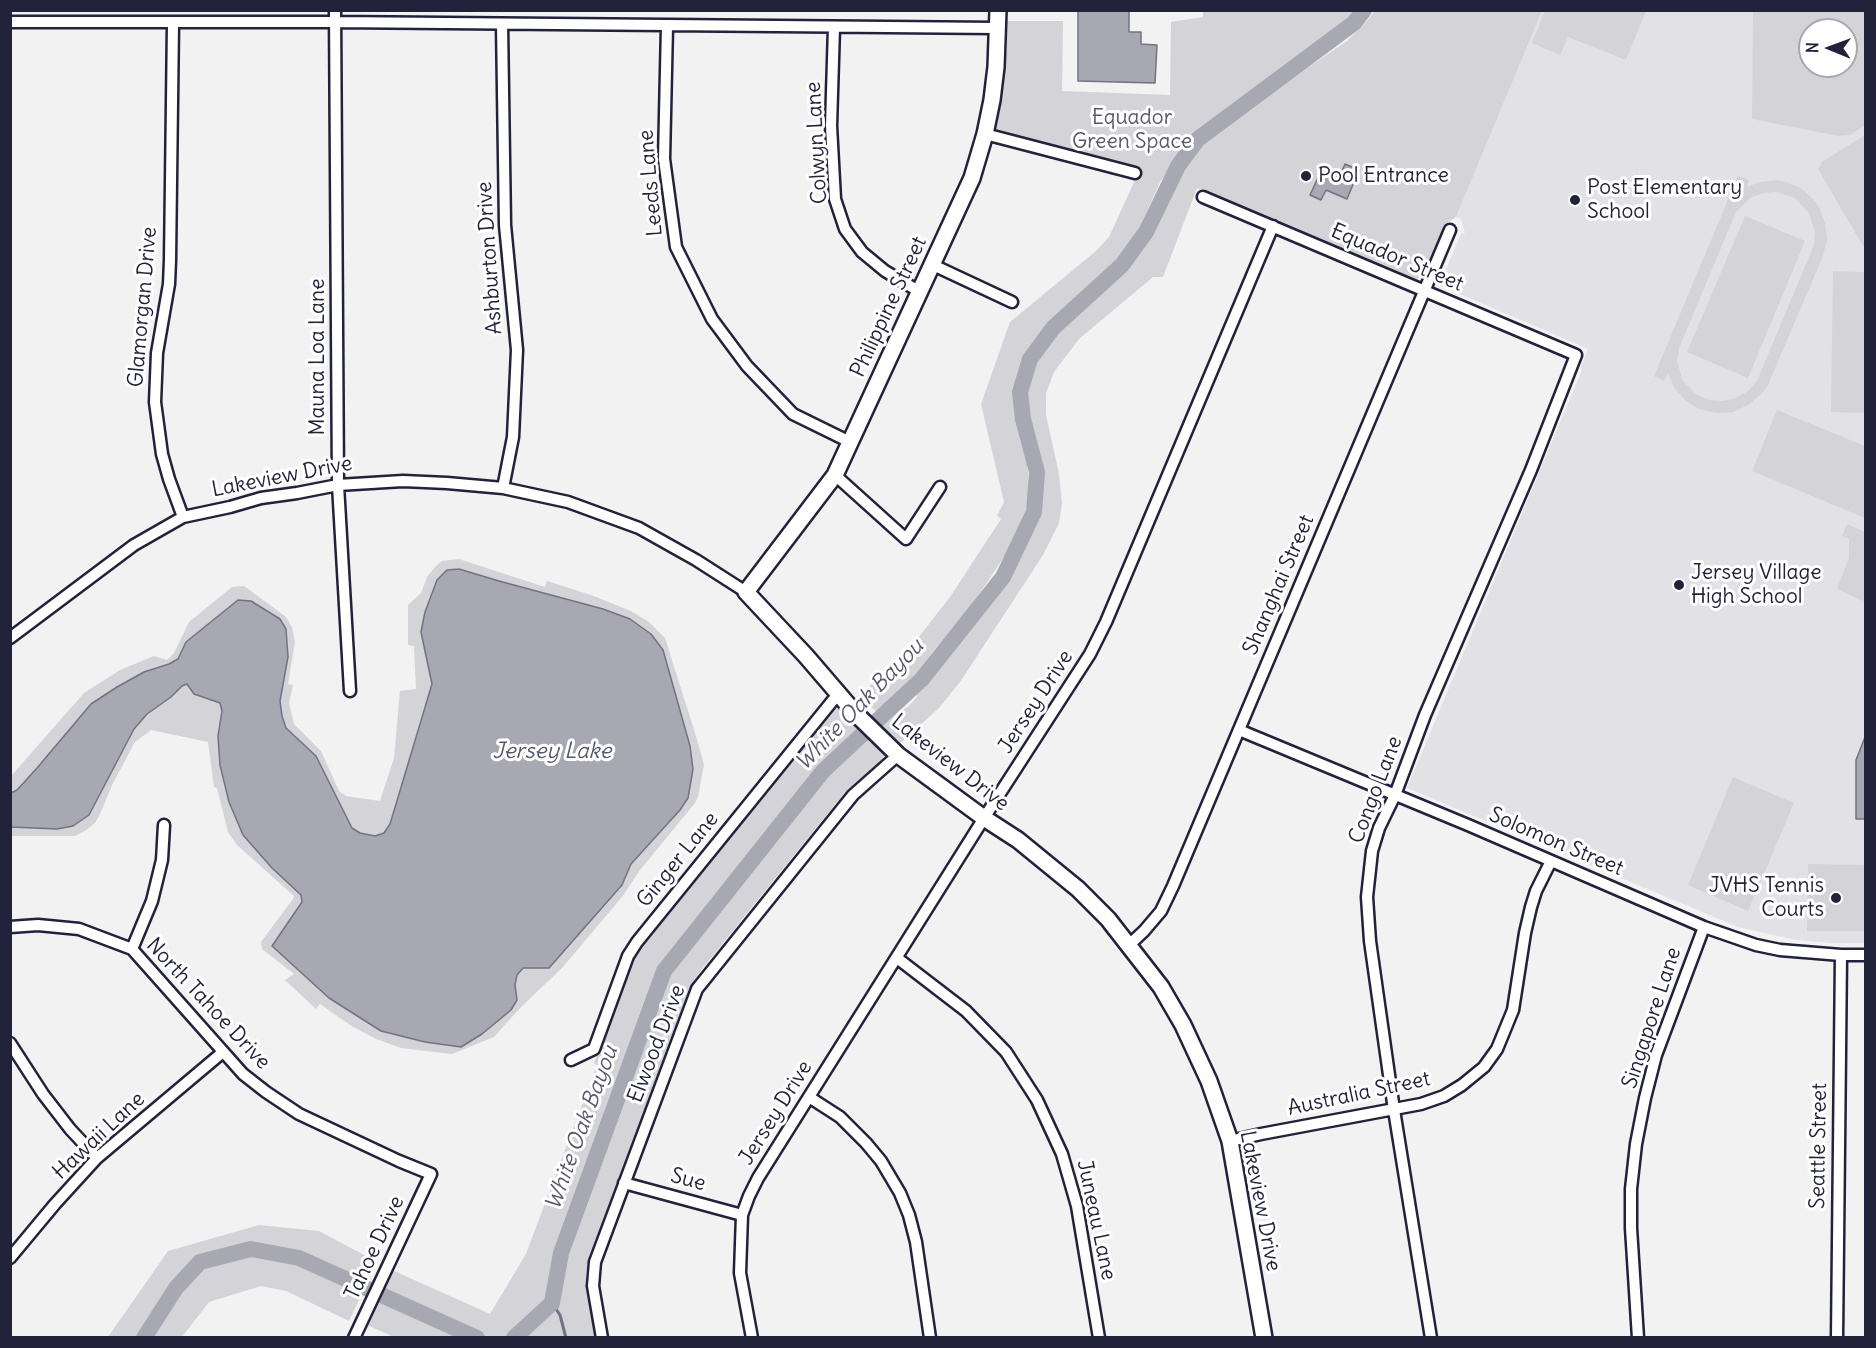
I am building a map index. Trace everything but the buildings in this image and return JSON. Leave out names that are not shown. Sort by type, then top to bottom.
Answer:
[{"type":"street","name":"Philippine Street","points":[[746,592],[835,476],[972,178],[985,134],[996,67],[998,10]]},
{"type":"street","points":[[10,22],[173,23],[335,16],[502,24],[997,28]]},
{"type":"street","name":"Mauna Loa Lane","points":[[335,16],[338,484],[350,691]]},
{"type":"street","name":"Glamorgan Drive","points":[[173,23],[169,284],[157,353],[155,402],[162,454],[183,518]]},
{"type":"street","name":"Ashburton Drive","points":[[502,24],[505,225],[517,350],[513,437],[503,488]]},
{"type":"street","name":"Leeds Lane","points":[[668,26],[664,159],[676,248],[712,319],[747,366],[793,414],[850,442]]},
{"type":"street","name":"Colwyn Lane","points":[[834,27],[831,126],[835,200],[845,229],[862,252],[885,272],[920,292]]},
{"type":"street","points":[[985,134],[1135,173]]},
{"type":"street","name":"Equador Street","points":[[1203,197],[1576,355]]},
{"type":"street","name":"Jersey Drive","points":[[752,1338],[741,1273],[742,1215],[749,1196],[758,1178],[984,818],[1090,654],[1106,622],[1272,226]]},
{"type":"street","name":"Shanghai Street","points":[[1129,945],[1161,911],[1450,230]]},
{"type":"street","points":[[933,265],[1012,302]]},
{"type":"street","name":"Congo Lane","points":[[1431,1338],[1394,1110],[1370,941],[1367,897],[1372,851],[1425,715],[1530,472],[1576,355]]},
{"type":"street","points":[[835,476],[906,539],[940,487]]},
{"type":"street","name":"Lakeview Drive","points":[[10,638],[134,545],[183,518],[261,498],[297,494],[338,484],[404,481],[503,488],[568,502],[639,528],[746,592],[855,713],[898,755],[1018,840],[1078,889],[1108,919],[1129,945],[1161,987],[1183,1025],[1209,1081],[1230,1141],[1264,1338]]},
{"type":"street","name":"Ginger Lane","points":[[571,1060],[594,1049],[628,956],[637,942],[838,694]]},
{"type":"street","name":"Solomon Street","points":[[1239,730],[1704,927],[1780,951],[1866,955]]},
{"type":"street","name":"Elwood Drive","points":[[602,1338],[593,1286],[595,1262],[697,989],[853,795],[898,755]]},
{"type":"street","points":[[132,949],[154,891],[162,860],[164,825]]},
{"type":"street","name":"Australia Street","points":[[1230,1141],[1421,1104],[1444,1096],[1484,1067],[1497,1048],[1513,1010],[1531,907],[1551,861]]},
{"type":"street","name":"North Tahoe Drive","points":[[10,927],[38,924],[79,929],[132,949],[243,1074],[266,1092],[299,1114],[431,1174]]},
{"type":"street","name":"Singapore Lane","points":[[1638,1338],[1631,1228],[1631,1189],[1636,1144],[1656,1055],[1704,927]]},
{"type":"street","name":"Seattle Street","points":[[1837,1338],[1840,955]]},
{"type":"street","name":"Juneau Lane","points":[[897,957],[966,1011],[1006,1052],[1037,1100],[1062,1154],[1077,1206],[1099,1338]]},
{"type":"street","points":[[10,1042],[43,1094],[70,1129],[97,1158]]},
{"type":"street","name":"Hawaii Lane","points":[[10,1258],[97,1158],[223,1052]]},
{"type":"street","points":[[809,1097],[840,1117],[866,1143],[881,1161],[900,1194],[909,1215],[916,1242],[930,1338]]},
{"type":"street","name":"Tahoe Drive","points":[[354,1338],[431,1174]]},
{"type":"street","name":"Sue","points":[[624,1183],[742,1215]]},
{"type":"shaded area","name":"Jersey Village High School","points":[[1542,11],[1865,11],[1865,943],[1796,940],[1738,927],[1407,788],[1582,370],[1588,349],[1439,285],[1461,234],[1465,233],[1461,219],[1456,217]]},
{"type":"green space","points":[[1545,10],[1646,11],[1626,60],[1568,37],[1560,55],[1532,43]]},
{"type":"green space","name":"Equador Green Space","points":[[1203,11],[1358,11],[1326,41],[1209,123],[1187,142],[1160,182],[1134,240],[1116,262],[1051,320],[1034,346],[1017,386],[1015,405],[1027,451],[1029,503],[1014,542],[967,612],[934,650],[916,677],[877,712],[864,701],[857,706],[852,701],[904,656],[950,597],[1001,519],[997,516],[1004,502],[981,404],[1010,322],[1096,251],[1109,237],[1140,169],[997,131],[993,124],[1003,21],[1063,21],[1062,91],[1170,95],[1171,22],[1203,17]]},
{"type":"green space","points":[[1375,11],[1542,11],[1456,217],[1445,224],[1425,275],[1415,280],[1197,188],[1163,277],[1153,277],[1079,339],[1054,372],[1046,393],[1046,415],[1059,474],[1062,503],[1059,523],[1043,555],[960,682],[939,708],[897,746],[882,727],[917,697],[917,689],[961,641],[996,595],[1024,548],[1041,510],[1043,480],[1041,459],[1026,416],[1026,395],[1034,367],[1044,348],[1136,256],[1150,237],[1185,163],[1204,143],[1234,118],[1347,41]]},
{"type":"green space","points":[[1753,11],[1865,11],[1865,125],[1850,135],[1838,136],[1752,119]]},
{"type":"green space","points":[[1865,135],[1866,245],[1863,246],[1818,169],[1822,162]]},
{"type":"green space","points":[[1738,176],[1749,180],[1747,187],[1760,182],[1777,180],[1801,188],[1819,207],[1825,223],[1827,239],[1823,256],[1767,387],[1748,405],[1733,412],[1716,413],[1699,409],[1685,400],[1674,387],[1668,373],[1664,381],[1654,376]],"holes":[[[1776,192],[1795,198],[1809,213],[1815,232],[1814,245],[1757,381],[1748,391],[1736,398],[1723,401],[1710,400],[1697,395],[1683,381],[1677,361],[1679,348],[1736,212],[1750,198],[1763,193]]]},
{"type":"green space","points":[[1745,216],[1805,241],[1748,378],[1687,352]]},
{"type":"green space","points":[[1833,271],[1865,272],[1865,413],[1831,412]]},
{"type":"green space","points":[[1777,410],[1865,446],[1865,518],[1752,471]]},
{"type":"green space","points":[[1847,524],[1865,532],[1866,595],[1863,601],[1837,589],[1849,558],[1849,539],[1842,536]]},
{"type":"green space","name":"Jersey Lake","points":[[459,559],[545,587],[547,581],[591,595],[631,611],[649,622],[665,638],[704,765],[695,803],[640,870],[622,897],[562,968],[521,1007],[494,1037],[452,1054],[401,1048],[376,1039],[350,1025],[320,1004],[316,1009],[285,980],[294,974],[262,949],[261,942],[294,896],[237,845],[228,832],[217,788],[214,787],[208,742],[151,730],[135,742],[95,823],[85,831],[75,836],[11,836],[11,776],[84,693],[120,670],[154,656],[167,660],[174,653],[189,622],[232,587],[244,586],[286,617],[292,627],[295,642],[288,684],[293,685],[289,703],[294,724],[321,751],[339,791],[346,796],[380,801],[394,758],[400,691],[416,689],[414,646],[408,645],[408,605],[421,593],[427,577],[435,567],[442,561]]},
{"type":"green space","points":[[842,708],[884,753],[883,759],[845,792],[692,984],[590,1257],[586,1272],[586,1286],[595,1337],[394,1337],[367,1325],[392,1270],[490,1314],[526,1254],[597,1065],[594,1063],[635,952],[832,709]]},
{"type":"green space","points":[[1733,777],[1794,803],[1748,911],[1688,885]]},
{"type":"green space","name":"JVHS Tennis Courts","points":[[1808,864],[1865,865],[1865,931],[1807,931]]},
{"type":"green space","points":[[259,1225],[319,1231],[377,1262],[349,1321],[286,1291],[261,1286],[209,1302],[182,1337],[108,1337],[168,1251]]},
{"type":"water","points":[[1078,11],[1129,11],[1129,32],[1141,32],[1141,44],[1157,45],[1155,83],[1078,81]]},
{"type":"water","points":[[1345,164],[1359,170],[1347,199],[1326,190],[1321,200],[1310,195],[1322,169],[1339,177]]},
{"type":"water","name":"Jersey Lake","points":[[459,569],[603,609],[630,619],[651,634],[663,650],[690,746],[693,769],[688,798],[631,864],[622,885],[549,968],[523,968],[517,975],[515,985],[517,1000],[511,1010],[482,1034],[461,1047],[425,1042],[381,1031],[329,998],[272,946],[302,902],[301,895],[272,868],[243,835],[229,802],[220,765],[218,736],[222,711],[220,703],[194,694],[187,684],[147,714],[134,729],[89,815],[73,826],[57,829],[11,827],[11,793],[17,790],[37,768],[91,704],[144,672],[178,659],[186,642],[238,600],[251,601],[280,619],[286,629],[288,657],[280,701],[286,728],[316,756],[352,828],[360,833],[375,836],[384,833],[390,824],[432,684],[421,632],[425,612],[437,580],[447,570]]},
{"type":"water","points":[[1865,737],[1865,819],[1856,819],[1856,760]]},
{"type":"waterway","name":"White Oak Bayou","points":[[514,1338],[552,1303],[561,1253],[664,971],[823,771],[922,679],[1003,577],[1034,512],[1037,472],[1023,419],[1020,392],[1030,359],[1053,328],[1122,265],[1146,232],[1178,166],[1198,139],[1354,23],[1364,10]]},
{"type":"waterway","name":"White Oak Bayou","points":[[144,1338],[176,1288],[200,1262],[251,1249],[299,1258],[477,1338]]},
{"type":"waterway","points":[[552,1303],[560,1315],[566,1338]]},
{"type":"place","name":"Pool Entrance","points":[[1306,176]]},
{"type":"place","name":"Post Elementary School","points":[[1575,200]]},
{"type":"place","name":"Jersey Village High School","points":[[1679,585]]},
{"type":"place","name":"JVHS Tennis Courts","points":[[1836,898]]}]
